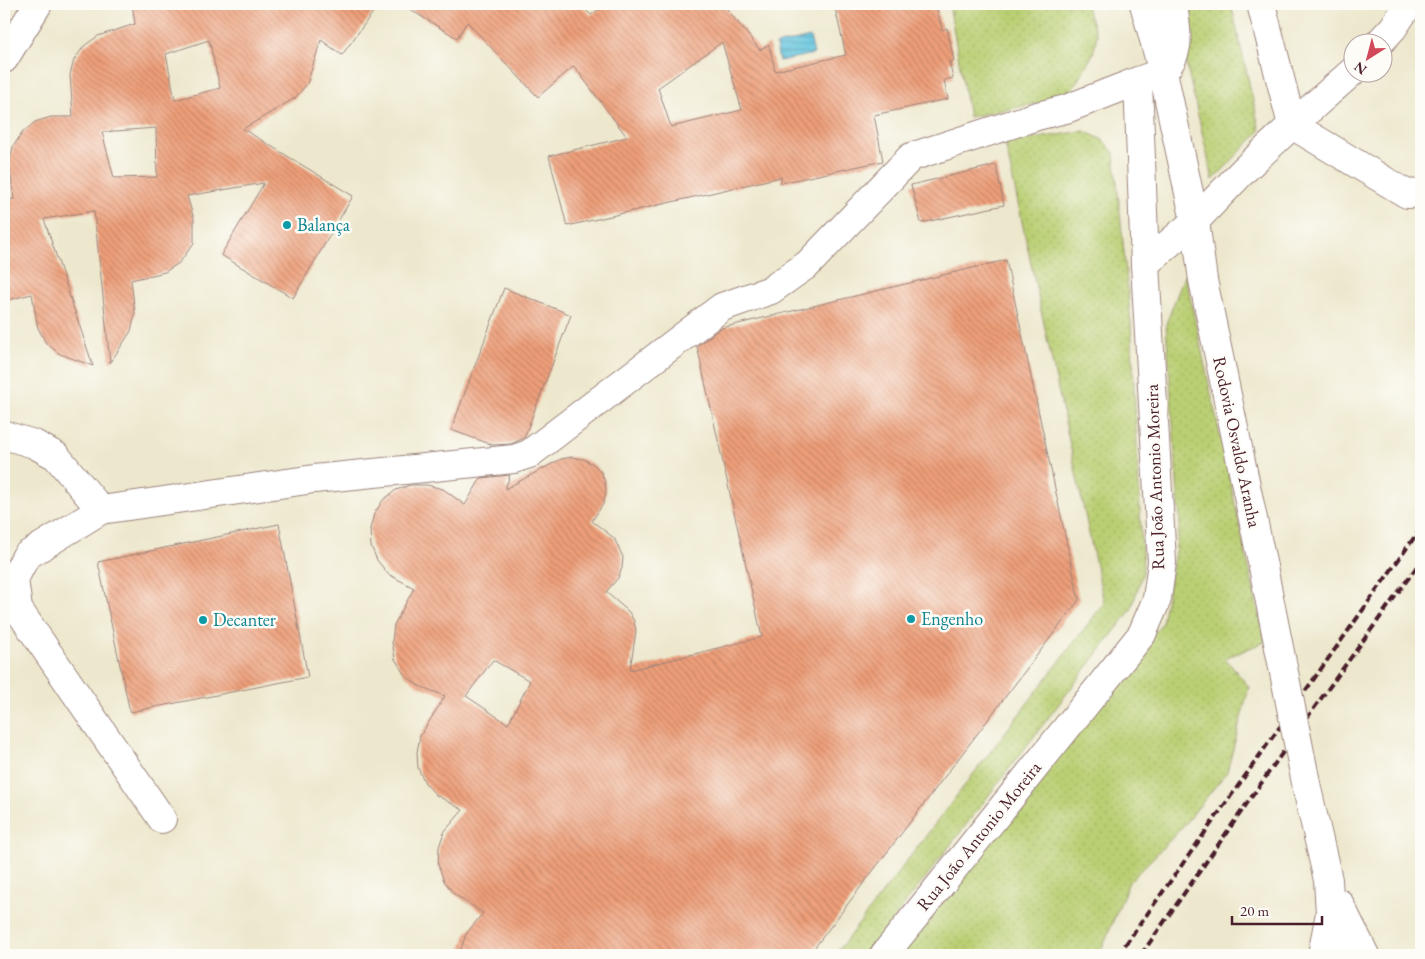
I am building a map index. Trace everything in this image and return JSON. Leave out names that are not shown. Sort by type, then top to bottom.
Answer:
[{"type":"main road","points":[[4,59],[38,4]]},
{"type":"main road","name":"Rodovia Osvaldo Aranha","points":[[1144,4],[1151,77],[1195,221],[1203,280],[1308,794],[1328,880],[1330,913],[1341,955]]},
{"type":"main road","points":[[162,819],[18,609],[14,579],[26,556],[101,510],[314,479],[514,459],[529,454],[722,307],[770,290],[808,264],[911,157],[1036,116],[1066,109],[1151,77],[1173,61],[1177,50],[1173,4]]},
{"type":"main road","points":[[1261,4],[1292,125],[1408,194],[1421,193]]},
{"type":"main road","points":[[1390,32],[1409,4]]},
{"type":"main road","name":"Rua João Antonio Moreira","points":[[884,955],[1142,634],[1157,599],[1162,562],[1145,264],[1151,77]]},
{"type":"main road","points":[[1145,264],[1195,221],[1244,170],[1342,81]]},
{"type":"main road","points":[[4,435],[34,444],[56,456],[101,510]]},
{"type":"main road","name":"Rodovia Osvaldo Aranha","points":[[1328,880],[1365,955]]},
{"type":"main road","points":[[1322,955],[1330,913]]},
{"type":"green space","points":[[949,4],[1085,4],[1097,35],[1093,54],[1068,97],[969,117]]},
{"type":"green space","points":[[1184,4],[1231,4],[1260,131],[1213,180],[1187,67]]},
{"type":"green space","points":[[1084,131],[1103,140],[1114,153],[1131,322],[1143,572],[1131,610],[866,955],[835,955],[1104,603],[1005,143]]},
{"type":"green space","points":[[1185,274],[1265,642],[1225,658],[1249,687],[1227,772],[1179,831],[1129,882],[1103,946],[1096,955],[899,955],[1162,623],[1180,524],[1166,324]]},
{"type":"water","points":[[810,37],[814,54],[779,61],[776,45]]},
{"type":"building","points":[[132,4],[379,4],[342,55],[321,40],[307,84],[295,98],[243,129],[353,196],[293,298],[221,255],[264,183],[187,196],[194,219],[194,243],[179,263],[165,272],[131,280],[135,314],[131,331],[110,363],[94,211],[44,219],[93,366],[60,354],[46,343],[38,328],[32,294],[4,301],[4,200],[14,199],[9,163],[13,147],[22,133],[35,122],[51,117],[73,117],[70,75],[74,60],[84,46],[98,36],[135,24]],"holes":[[[209,40],[220,88],[175,100],[166,54]],[[156,128],[157,177],[114,178],[102,132]]]},
{"type":"building","points":[[401,4],[580,4],[591,15],[606,4],[723,4],[760,50],[769,44],[775,71],[846,55],[835,8],[854,4],[936,4],[942,30],[947,28],[954,61],[949,62],[953,78],[944,80],[948,99],[874,115],[883,161],[781,183],[781,177],[567,226],[549,156],[627,137],[574,66],[538,97],[467,22],[457,38]],"holes":[[[722,42],[742,110],[671,127],[658,88]]]},
{"type":"building","points":[[996,165],[1004,205],[921,223],[911,185]]},
{"type":"building","name":"Engenho","points":[[1006,260],[1079,600],[809,955],[459,955],[466,934],[483,913],[454,894],[444,881],[438,864],[439,847],[444,832],[463,810],[436,795],[425,783],[418,768],[417,752],[420,736],[445,696],[417,685],[404,674],[395,659],[392,642],[394,625],[414,588],[388,574],[377,560],[371,546],[370,529],[374,514],[383,500],[396,490],[410,485],[427,485],[443,489],[465,505],[481,478],[510,475],[505,489],[561,459],[572,457],[583,459],[593,464],[601,472],[605,482],[606,493],[603,504],[592,521],[614,538],[623,557],[622,568],[618,578],[606,592],[629,612],[634,621],[636,631],[630,670],[762,637],[697,346],[721,328]],"holes":[[[493,660],[530,681],[508,724],[466,696]]]},
{"type":"building","points":[[504,288],[571,315],[524,438],[511,444],[493,445],[451,430]]},
{"type":"building","name":"Decanter","points":[[279,524],[308,677],[130,712],[98,562]]},
{"type":"railway","points":[[1118,955],[1421,528]]},
{"type":"railway","points":[[1141,955],[1304,722],[1421,561]]},
{"type":"place","name":"Balança","points":[[287,225]]},
{"type":"place","name":"Engenho","points":[[911,619]]},
{"type":"place","name":"Decanter","points":[[203,620]]}]
